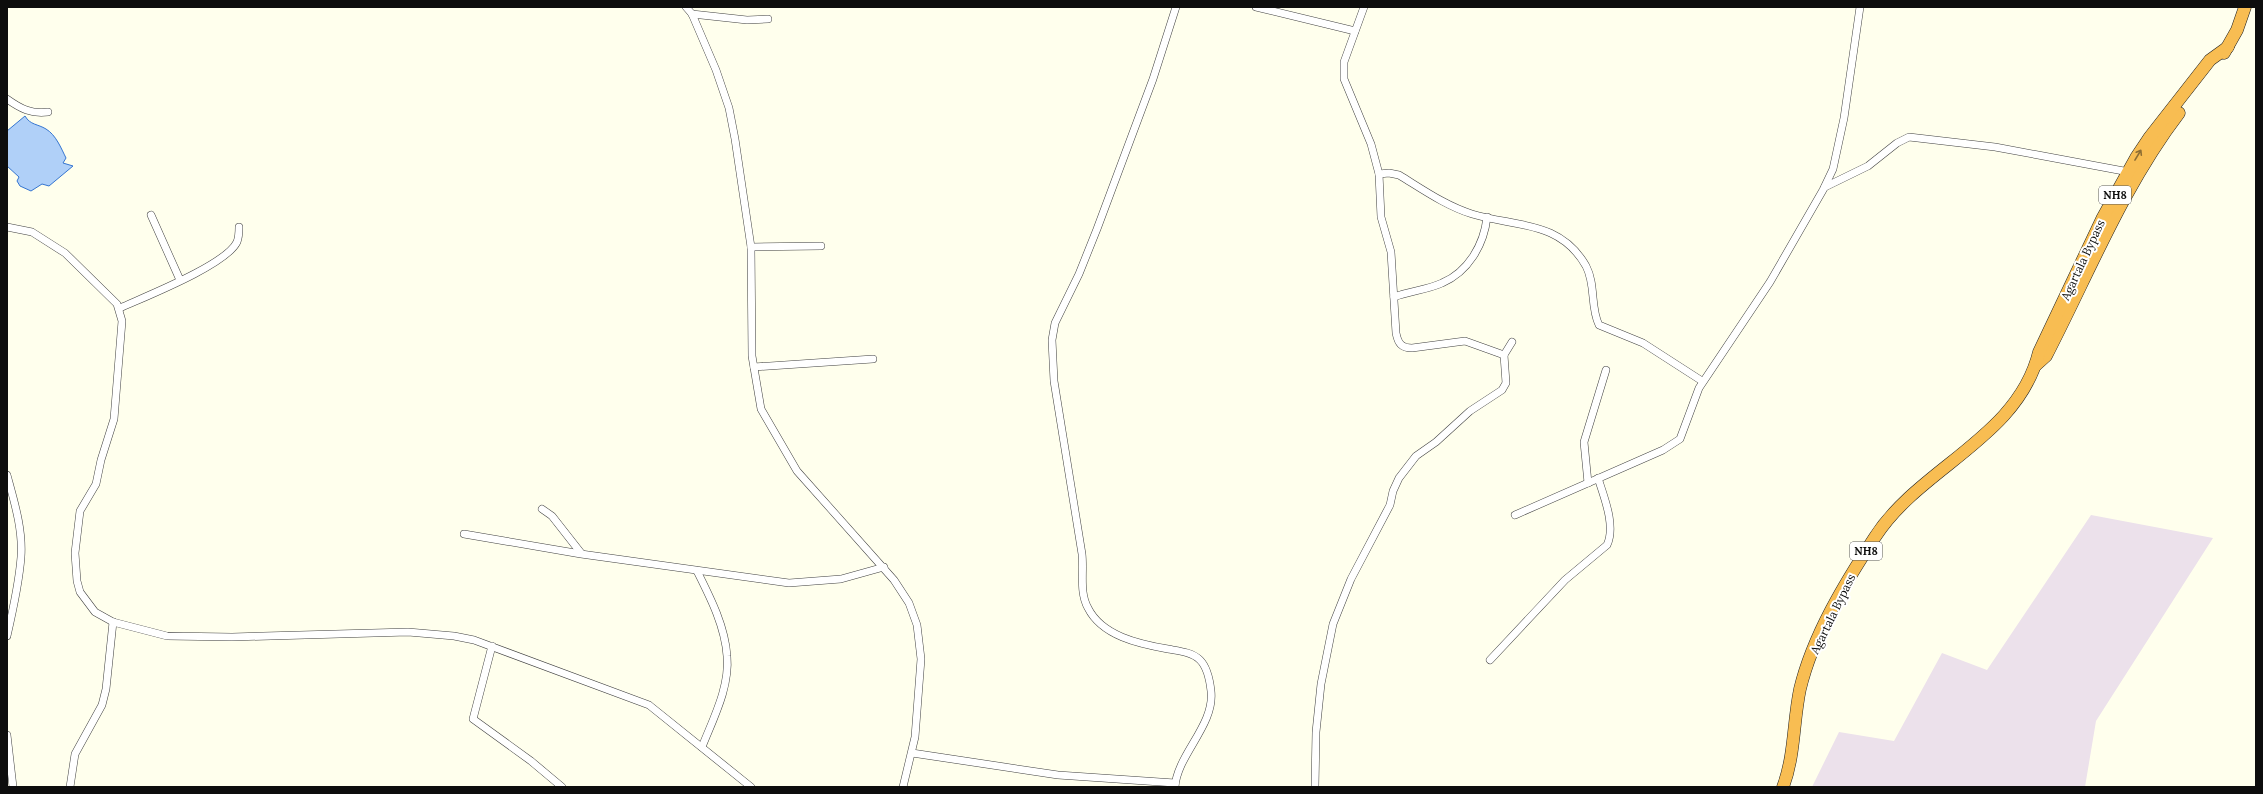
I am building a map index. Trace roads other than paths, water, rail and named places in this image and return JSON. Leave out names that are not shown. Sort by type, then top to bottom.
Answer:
[{"type":"highway","name":"Agartala Bypass","points":[[2036,365],[2046,356],[2107,233],[2154,149],[2228,47],[2244,7]]},
{"type":"highway","name":"Agartala Bypass","points":[[1783,787],[1791,763],[1800,689],[1805,673],[1831,612],[1875,536],[1897,507],[1926,480],[2000,420],[2021,392],[2036,365],[2039,352],[2088,247],[2149,138],[2210,60],[2228,47]]},
{"type":"street","points":[[686,7],[692,14],[716,70],[729,108],[750,247],[751,336],[754,367],[761,409],[789,460],[797,471],[884,567],[909,604],[917,625],[921,644],[912,753],[903,787]]},
{"type":"street","points":[[912,753],[1058,775],[1175,785],[1178,772],[1208,712],[1212,693],[1210,682],[1204,666],[1194,656],[1158,647],[1106,630],[1095,620],[1087,607],[1082,593],[1084,572],[1082,554],[1054,381],[1052,340],[1055,323],[1079,274],[1142,107],[1176,7]]},
{"type":"street","points":[[1256,7],[1354,31]]},
{"type":"street","points":[[1364,7],[1344,62],[1344,79],[1372,144],[1379,174],[1381,217],[1391,252],[1396,333],[1402,346],[1412,348],[1465,341],[1504,355]]},
{"type":"street","points":[[1515,515],[1663,450],[1678,441],[1702,381],[1770,282],[1825,187],[1833,169],[1839,148],[1860,7]]},
{"type":"street","points":[[692,14],[732,19],[768,19]]},
{"type":"street","points":[[7,99],[24,110],[48,112]]},
{"type":"street","points":[[1825,187],[1868,166],[1897,143],[1909,137],[1994,147],[2089,163],[2129,172]]},
{"type":"street","points":[[1379,174],[1389,173],[1399,175],[1458,208],[1487,217],[1535,226],[1560,238],[1575,251],[1586,267],[1594,287],[1596,317],[1600,325],[1643,343],[1702,381]]},
{"type":"street","points":[[151,215],[180,280]]},
{"type":"street","points":[[1394,297],[1440,284],[1457,276],[1472,258],[1482,239],[1487,217]]},
{"type":"street","points":[[7,227],[32,232],[65,253],[120,308],[122,321],[114,419],[101,460],[96,484],[80,511],[75,552],[77,581],[80,592],[95,612],[113,622],[167,636],[232,638],[408,632],[454,636],[492,646],[641,701],[659,712],[751,787]]},
{"type":"street","points":[[120,308],[204,268],[231,250],[237,242],[239,227]]},
{"type":"street","points":[[750,247],[821,246]]},
{"type":"street","points":[[1315,787],[1316,732],[1321,684],[1334,624],[1351,579],[1390,506],[1393,491],[1399,478],[1416,456],[1436,442],[1470,411],[1502,390],[1505,386],[1504,355],[1512,342]]},
{"type":"street","points":[[754,367],[873,359]]},
{"type":"street","points":[[1588,483],[1584,442],[1606,370]]},
{"type":"street","points":[[7,475],[15,504],[21,556],[18,587],[7,636]]},
{"type":"street","points":[[1490,660],[1565,580],[1607,545],[1609,537],[1608,518],[1598,478]]},
{"type":"street","points":[[542,509],[552,516],[562,532],[581,554]]},
{"type":"street","points":[[464,534],[581,554],[789,583],[841,578],[884,567]]},
{"type":"street","points":[[697,570],[713,602],[720,621],[728,656],[721,697],[702,747]]},
{"type":"street","points":[[70,787],[75,754],[102,705],[106,689],[113,622]]},
{"type":"street","points":[[492,646],[473,719],[531,761],[562,787]]},
{"type":"street","points":[[7,735],[13,787]]},
{"type":"water","points":[[25,116],[29,121],[43,127],[53,135],[66,158],[63,163],[73,166],[49,186],[42,184],[31,191],[20,186],[17,181],[19,177],[7,166],[7,131]]}]
